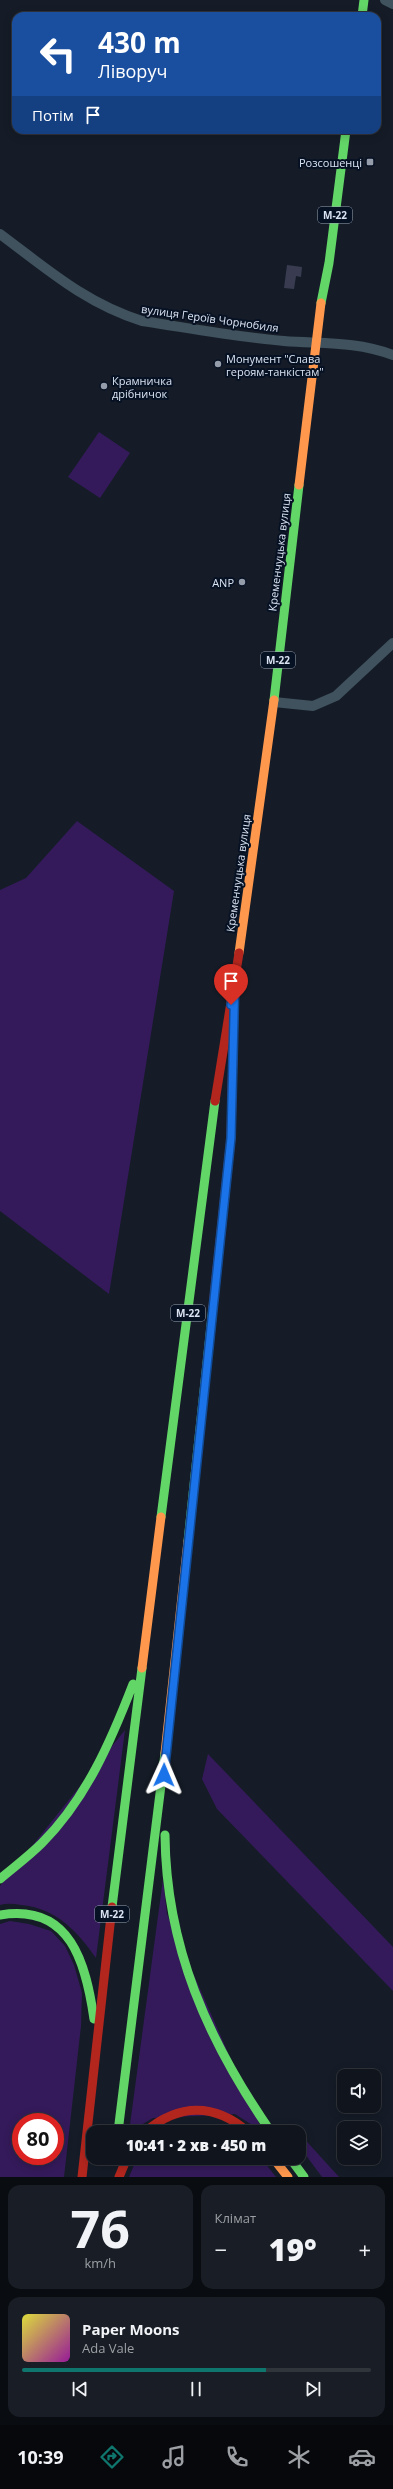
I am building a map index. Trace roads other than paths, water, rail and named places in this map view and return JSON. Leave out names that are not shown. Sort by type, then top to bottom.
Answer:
[{"type":"highway","points":[[362,12],[364,0]]},
{"type":"highway","name":"Кременчуцька вулиця","points":[[235,976],[274,702],[315,342],[328,263],[345,134]]},
{"type":"highway","name":"М-22","points":[[82,2177],[118,1864],[214,1106],[235,976]]},
{"type":"highway","name":"М-22","points":[[119,2125],[164,1761],[231,1138],[235,976]]},
{"type":"highway","points":[[0,1879],[42,1842],[79,1798],[119,1722],[145,1650]]},
{"type":"highway","points":[[164,1761],[165,1842],[170,1908],[187,1971],[228,2064],[254,2109],[266,2125]]},
{"type":"highway","points":[[0,1915],[12,1912],[45,1921],[67,1934],[77,1946],[89,1984],[98,2046]]},
{"type":"highway","points":[[152,2125],[168,2116],[190,2110],[208,2111],[230,2117],[240,2125]]},
{"type":"highway","points":[[112,2177],[114,2165]]},
{"type":"highway","points":[[119,2177],[124,2165]]},
{"type":"highway","points":[[279,2165],[288,2177]]},
{"type":"highway","points":[[295,2165],[304,2177]]},
{"type":"street","points":[[385,0],[393,4]]},
{"type":"street","name":"вулиця Героїв Чорнобиля","points":[[0,234],[85,297],[121,315],[142,321],[283,341],[355,344],[393,355]]},
{"type":"street","points":[[274,702],[314,706],[336,696],[393,643]]},
{"type":"place","name":"Розсошенці","points":[[370,162]]},
{"type":"place","name":"Монумент \"Слава героям-танкістам\"","points":[[218,364]]},
{"type":"place","name":"Крамничка дрібничок","points":[[104,386]]},
{"type":"place","name":"ANP","points":[[242,582]]}]
